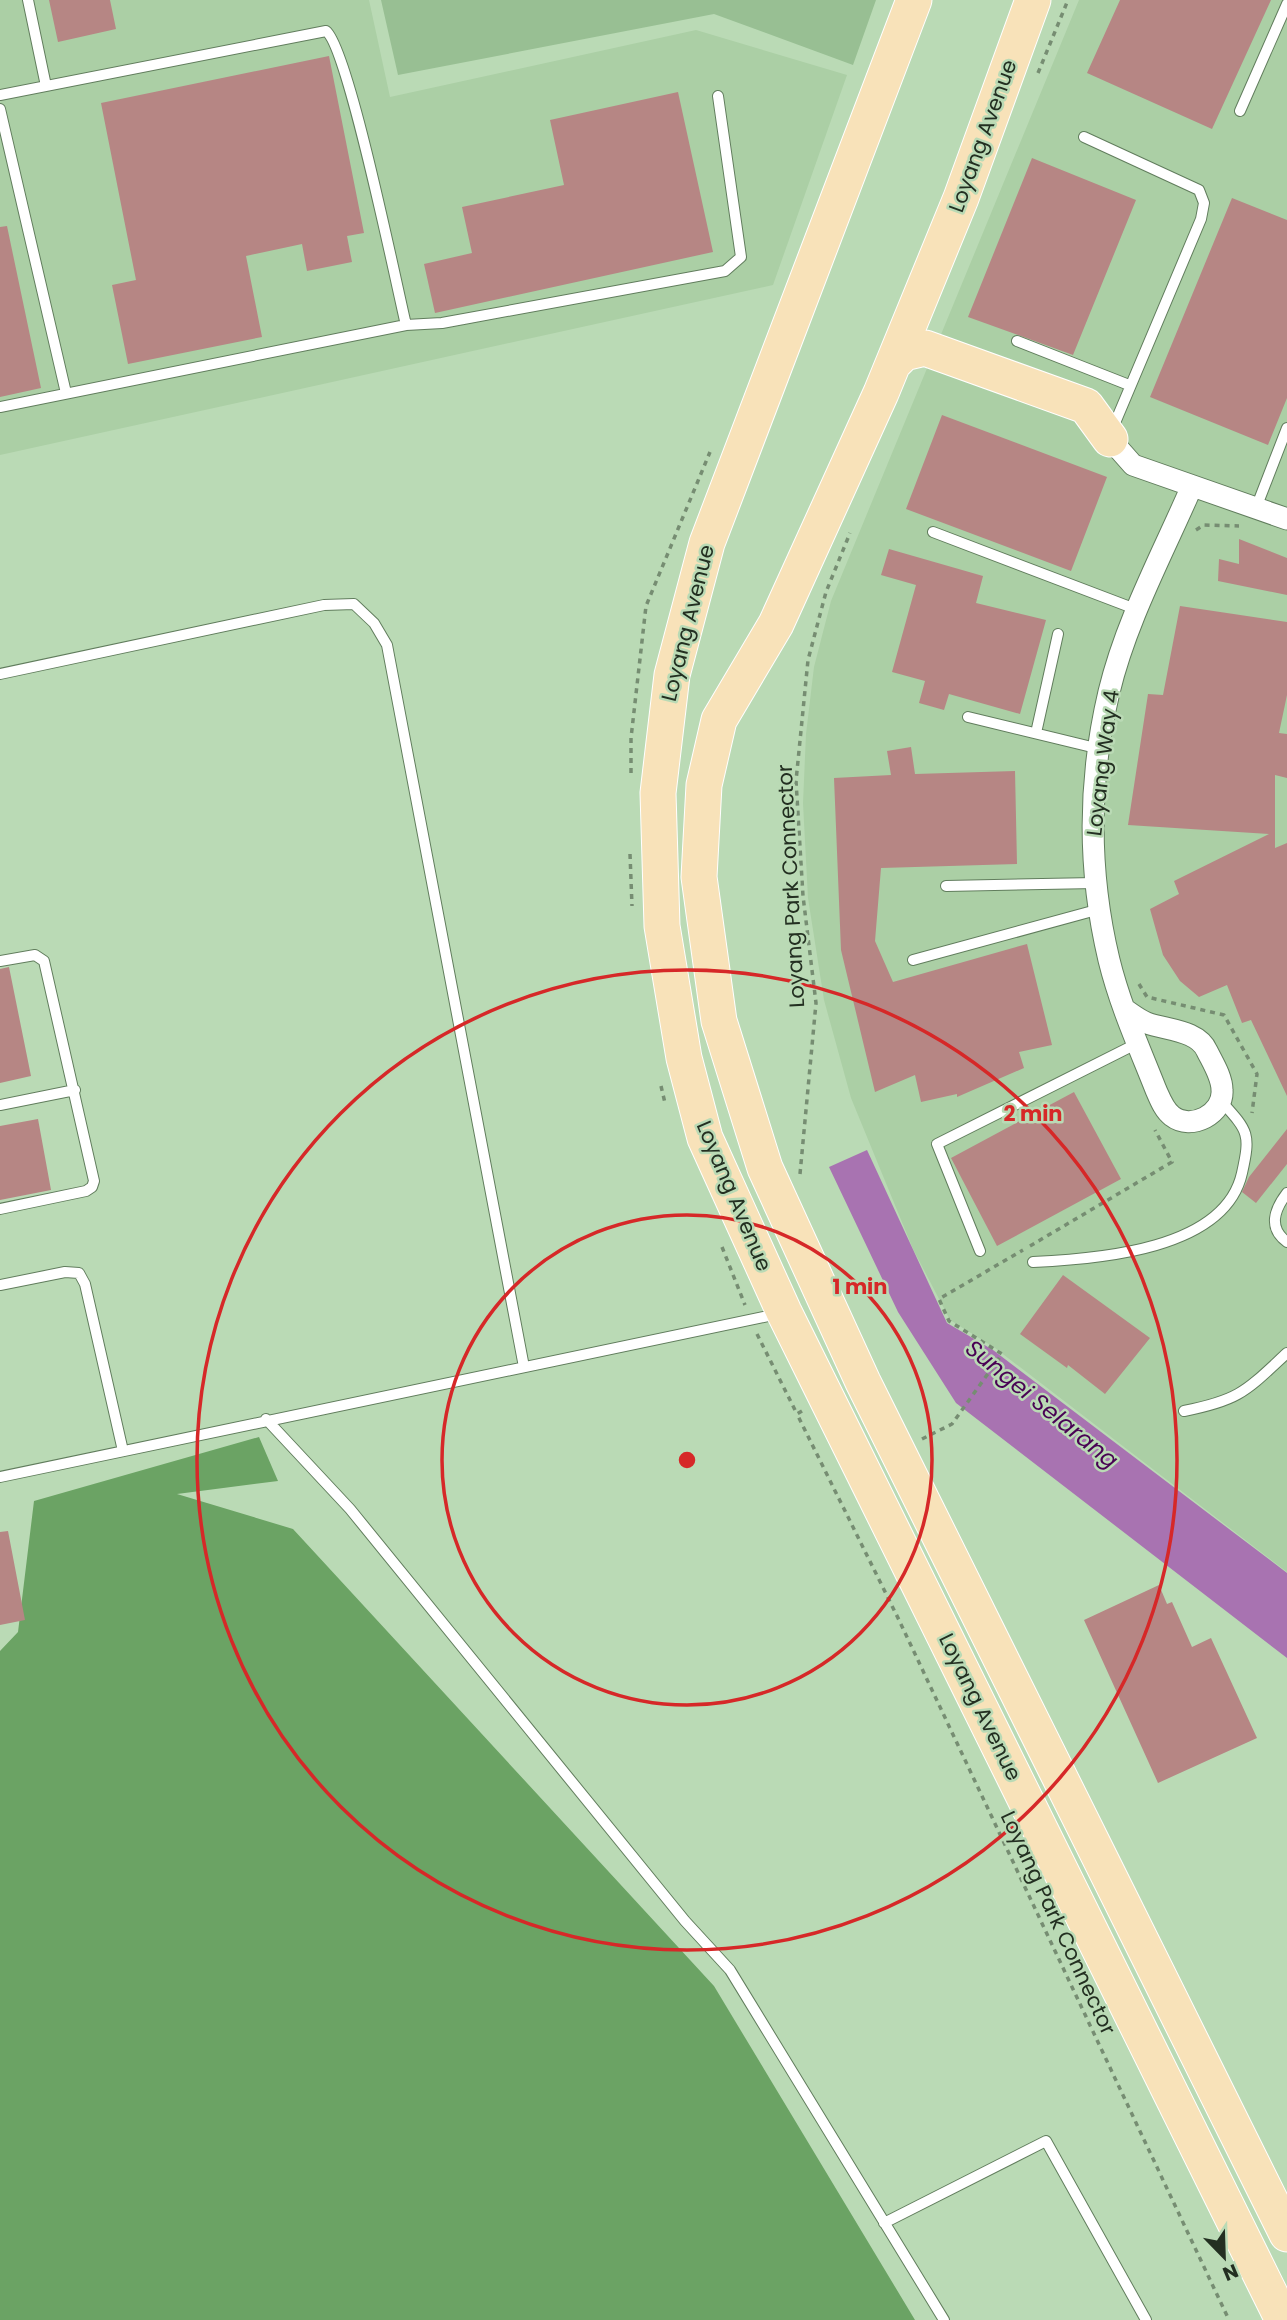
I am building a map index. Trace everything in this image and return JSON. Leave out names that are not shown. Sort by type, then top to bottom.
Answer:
[{"type":"main road","name":"Loyang Avenue","points":[[914,0],[707,543],[683,627],[662,735],[658,793],[662,926],[684,1058],[705,1138],[784,1312],[1283,2320]]},
{"type":"main road","name":"Loyang Avenue","points":[[1033,0],[961,198],[893,364],[776,624],[719,720],[704,785],[699,877],[719,1021],[765,1168],[863,1382],[1287,2234]]},
{"type":"main road","points":[[893,364],[904,353],[925,348],[1086,406],[1110,439]]},
{"type":"street","points":[[1110,439],[1133,465],[1287,519]]},
{"type":"street","name":"Loyang Way 4","points":[[1192,486],[1138,610],[1109,692],[1100,749],[1091,853],[1109,961],[1124,1009],[1160,1101],[1175,1119],[1201,1119],[1211,1114],[1222,1101]]},
{"type":"street","points":[[1124,1009],[1144,1022],[1186,1034],[1205,1045],[1221,1082],[1222,1101]]},
{"type":"lane","points":[[27,0],[46,86]]},
{"type":"lane","points":[[1240,111],[1287,4]]},
{"type":"lane","points":[[0,95],[326,32],[334,39],[353,98],[406,325]]},
{"type":"lane","points":[[0,407],[406,325],[442,323],[725,271],[741,257],[718,96]]},
{"type":"lane","points":[[0,109],[66,393]]},
{"type":"lane","points":[[1084,137],[1199,190],[1204,203],[1201,219],[1129,385],[1110,439]]},
{"type":"lane","points":[[1017,341],[1129,385]]},
{"type":"lane","points":[[1256,508],[1287,428]]},
{"type":"lane","points":[[933,532],[1138,610]]},
{"type":"lane","points":[[0,674],[324,606],[354,604],[374,623],[387,645],[524,1367]]},
{"type":"lane","points":[[1036,733],[1058,634]]},
{"type":"lane","points":[[968,717],[1100,749]]},
{"type":"lane","points":[[946,886],[1095,883]]},
{"type":"lane","points":[[913,960],[1100,909]]},
{"type":"lane","points":[[0,961],[35,955],[44,961],[94,1181],[92,1187],[0,1209]]},
{"type":"lane","points":[[980,1251],[937,1144],[1138,1044]]},
{"type":"lane","points":[[0,1105],[75,1090]]},
{"type":"lane","points":[[1033,1262],[1081,1260],[1173,1241],[1199,1230],[1238,1190],[1247,1150],[1245,1128],[1222,1101]]},
{"type":"lane","points":[[1287,1193],[1278,1205],[1274,1220],[1278,1236],[1287,1242]]},
{"type":"lane","points":[[0,1284],[65,1272],[79,1273],[85,1284],[123,1451]]},
{"type":"lane","points":[[0,1477],[784,1312]]},
{"type":"lane","points":[[1184,1411],[1220,1404],[1244,1393],[1287,1353]]},
{"type":"lane","points":[[266,1419],[350,1509],[685,1921],[730,1970],[944,2320]]},
{"type":"lane","points":[[884,2222],[1042,2141],[1048,2142],[1146,2320]]},
{"type":"path","points":[[1036,78],[1068,0]]},
{"type":"path","points":[[1192,533],[1204,525],[1241,526]]},
{"type":"path","name":"Loyang Park Connector","points":[[800,1176],[816,1003],[803,895],[796,780],[808,660],[826,592],[850,531]]},
{"type":"path","points":[[1132,974],[1147,997],[1224,1016],[1257,1074],[1254,1112],[1241,1124]]},
{"type":"path","points":[[959,1415],[1002,1354],[949,1321],[939,1299],[1172,1162],[1153,1126],[1158,1123],[1163,1130]]},
{"type":"path","name":"Loyang Park Connector","points":[[827,1397],[797,1414],[899,1620],[1229,2320]]},
{"type":"shaded area","points":[[0,0],[369,0],[390,97],[696,30],[847,75],[773,285],[0,455]]},
{"type":"shaded area","points":[[381,0],[876,0],[853,65],[714,14],[398,75]]},
{"type":"shaded area","points":[[1079,0],[1287,0],[1287,1572],[995,1348],[950,1320],[913,1249],[851,1098],[824,1000],[808,898],[803,803],[806,734],[814,667],[831,601]]},
{"type":"shaded area","points":[[259,1437],[278,1481],[177,1494],[293,1529],[714,1986],[915,2320],[0,2320],[0,1651],[18,1632],[34,1501]]},
{"type":"water","name":"Sungei Selarang","points":[[867,1150],[947,1323],[993,1350],[1287,1573],[1287,1658],[956,1403],[898,1312],[829,1167]]},
{"type":"building","points":[[49,0],[110,0],[116,29],[58,42]]},
{"type":"building","points":[[1120,0],[1271,0],[1212,129],[1087,73]]},
{"type":"building","points":[[329,56],[364,233],[347,236],[352,262],[307,271],[302,244],[246,256],[262,337],[128,364],[112,285],[136,280],[101,103]]},
{"type":"building","points":[[678,92],[713,252],[435,313],[424,264],[472,253],[462,207],[564,185],[550,120]]},
{"type":"building","points":[[1032,158],[1136,200],[1073,355],[968,317]]},
{"type":"building","points":[[1232,198],[1287,220],[1287,398],[1268,445],[1150,397]]},
{"type":"building","points":[[7,226],[41,388],[0,397],[0,227]]},
{"type":"building","points":[[942,415],[1107,477],[1071,571],[906,509]]},
{"type":"building","points":[[1239,539],[1287,558],[1287,595],[1218,581],[1219,559],[1239,564]]},
{"type":"building","points":[[889,549],[983,576],[976,603],[1046,620],[1020,714],[949,694],[944,710],[919,703],[925,681],[892,672],[916,585],[881,575]]},
{"type":"building","points":[[1180,606],[1287,622],[1287,695],[1279,733],[1287,734],[1287,778],[1275,775],[1275,848],[1287,843],[1287,1096],[1251,1020],[1242,1023],[1227,985],[1199,997],[1180,981],[1163,955],[1150,909],[1179,894],[1174,881],[1269,834],[1128,825],[1148,694],[1163,695]]},
{"type":"building","points":[[911,747],[915,774],[1015,771],[1017,864],[881,868],[875,941],[893,982],[1027,944],[1052,1045],[1019,1052],[1024,1068],[957,1097],[957,1094],[921,1102],[915,1075],[875,1092],[841,950],[834,778],[891,775],[887,751]]},
{"type":"building","points":[[9,967],[31,1076],[0,1083],[0,969]]},
{"type":"building","points":[[1074,1092],[1121,1179],[997,1246],[951,1158]]},
{"type":"building","points":[[38,1119],[51,1190],[0,1200],[0,1126]]},
{"type":"building","points":[[1287,1129],[1287,1164],[1256,1203],[1242,1192],[1249,1177]]},
{"type":"building","points":[[1063,1275],[1150,1338],[1105,1394],[1068,1365],[1067,1368],[1020,1334]]},
{"type":"building","points":[[8,1531],[25,1620],[0,1625],[0,1532]]},
{"type":"building","points":[[1159,1585],[1167,1604],[1172,1602],[1192,1647],[1211,1638],[1257,1738],[1158,1783],[1084,1620]]}]
